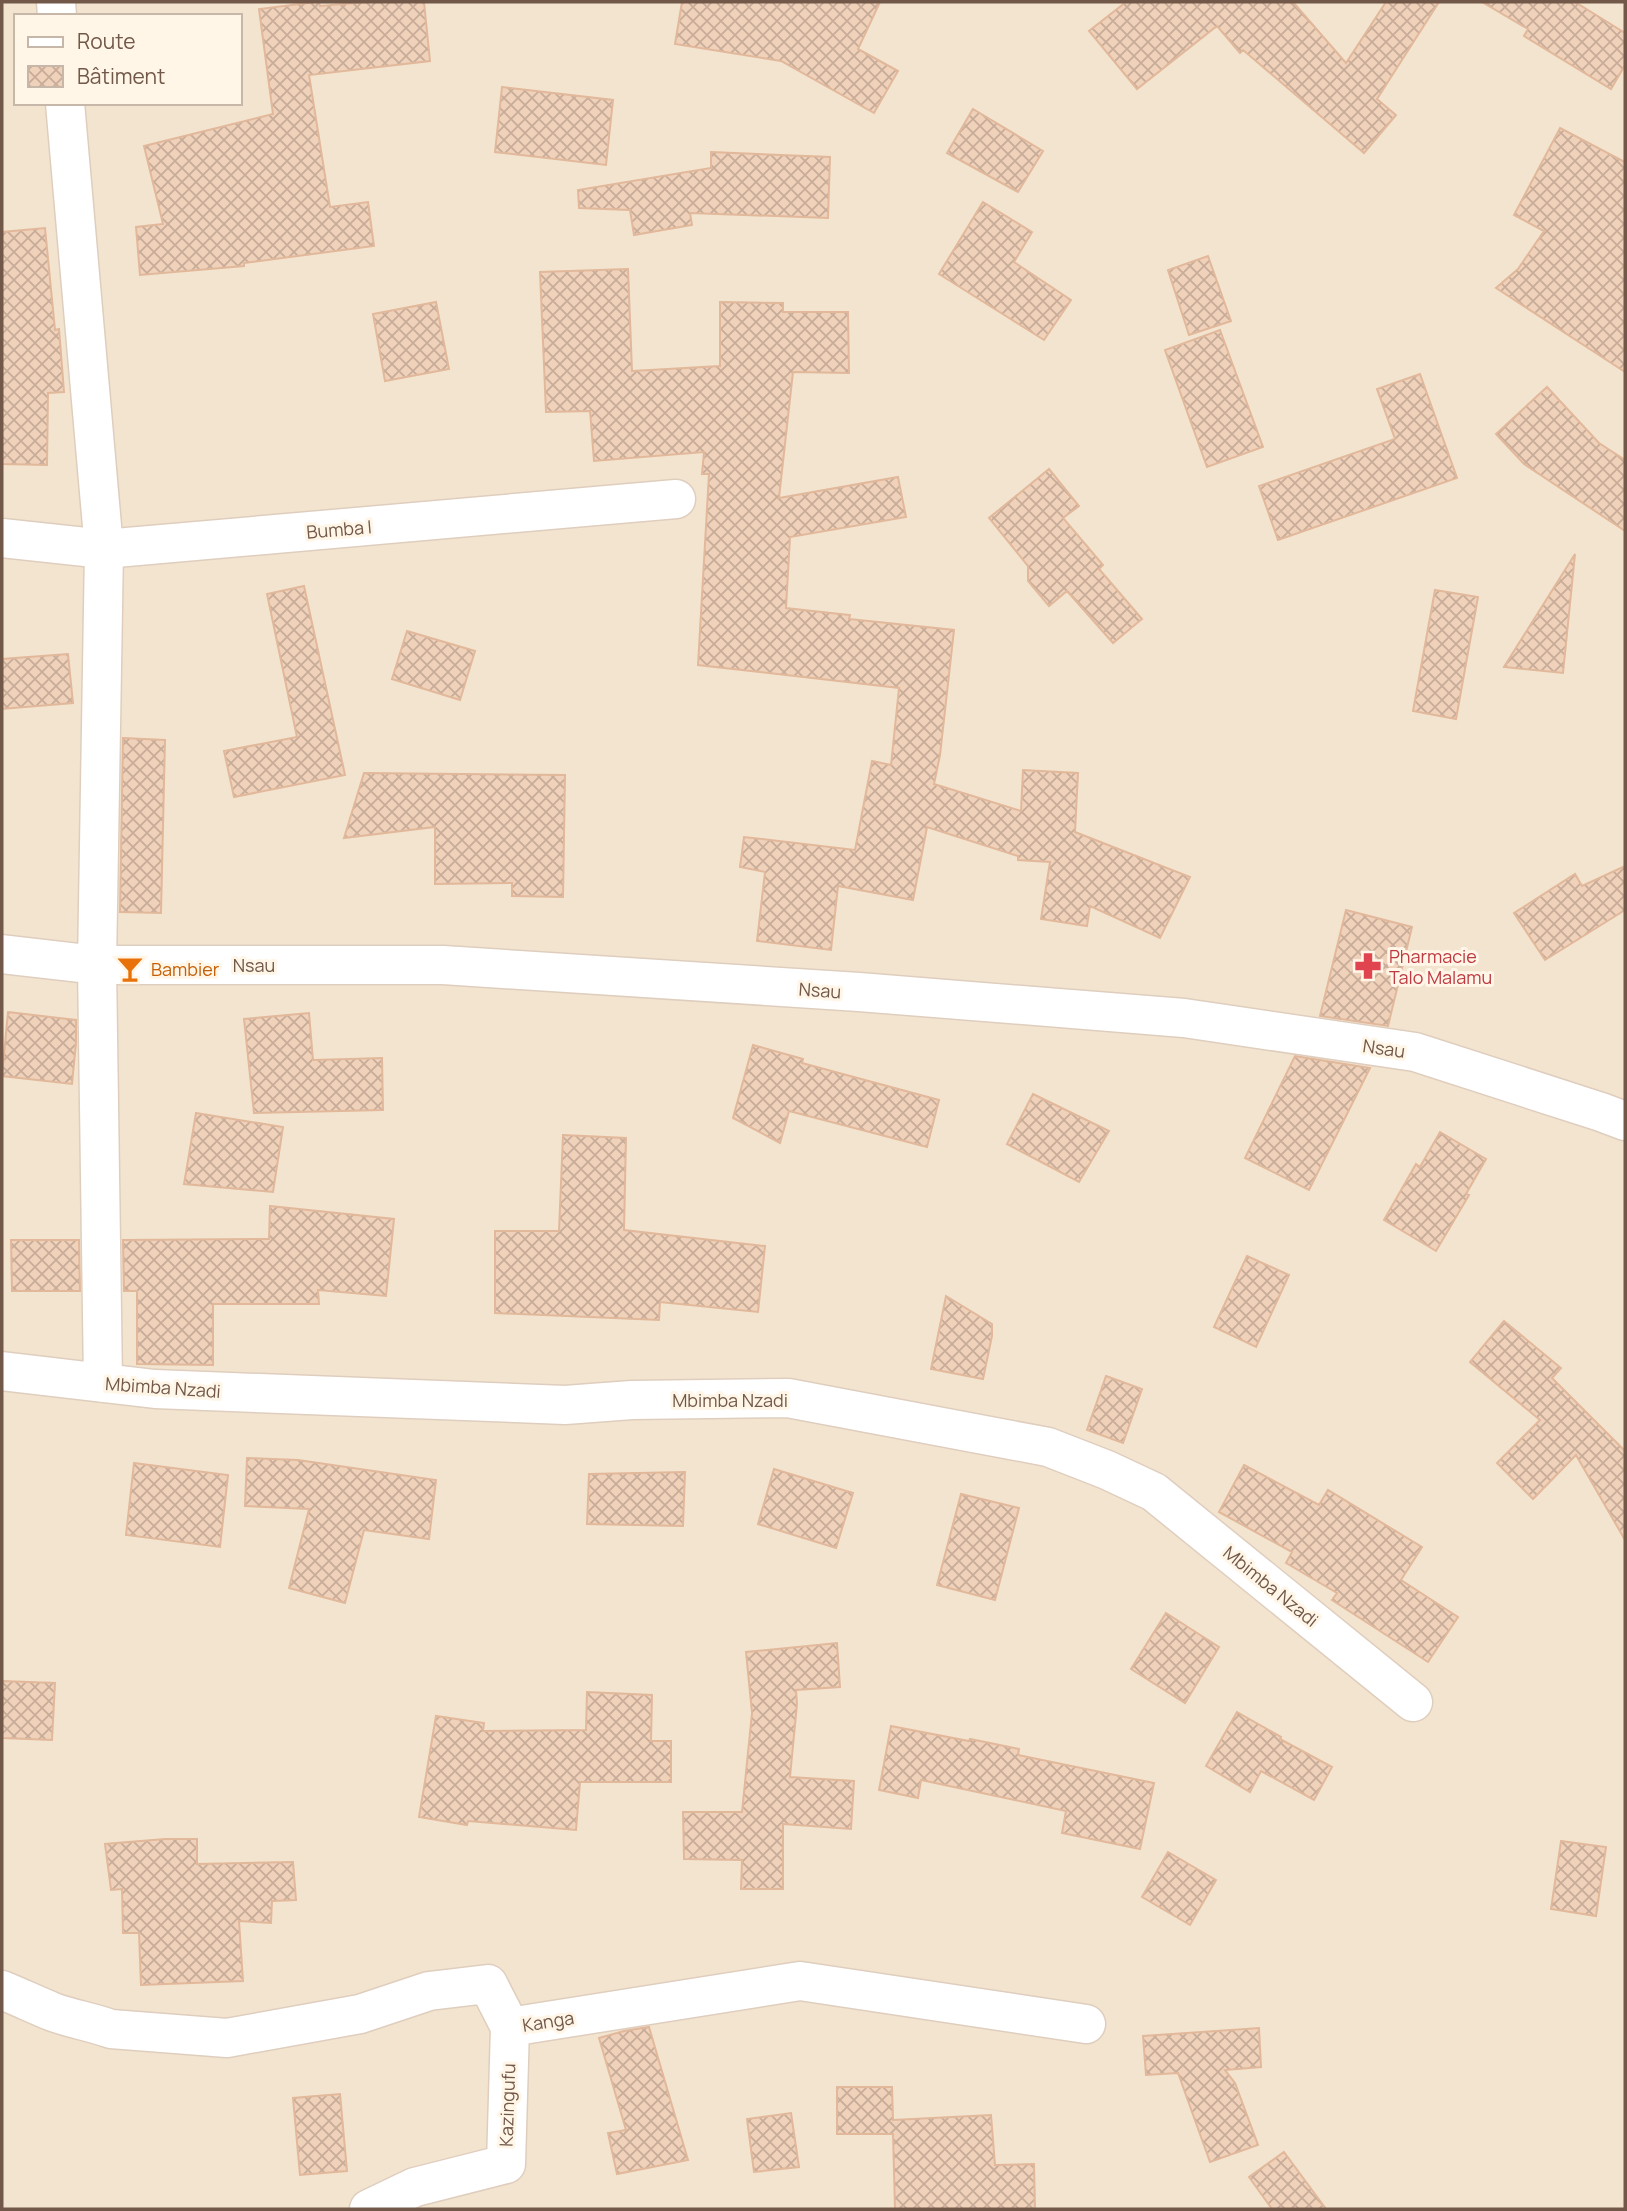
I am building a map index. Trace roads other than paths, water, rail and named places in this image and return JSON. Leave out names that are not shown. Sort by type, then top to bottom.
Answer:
[{"type":"street","points":[[65,105],[104,549],[97,965],[103,1383]]},
{"type":"street","name":"Bumba I","points":[[2,538],[104,549],[676,499]]},
{"type":"street","name":"Nsau","points":[[2,954],[97,965],[443,965],[845,991],[1184,1018],[1415,1052],[1625,1122]]},
{"type":"street","name":"Mbimba Nzadi","points":[[2,1371],[155,1389],[565,1405],[632,1400],[788,1398],[1048,1447],[1154,1492],[1413,1702]]},
{"type":"street","name":"Kanga","points":[[2,1990],[54,2012],[95,2022],[111,2029],[227,2038],[360,2014],[429,1991],[488,1984],[510,2027],[800,1981],[1086,2024]]},
{"type":"street","name":"Kazingufu","points":[[369,2209],[415,2187],[506,2164],[510,2027]]},
{"type":"place","name":"Pharmacie Talo Malamu","points":[[1368,966]]},
{"type":"place","name":"Bambier","points":[[130,969]]}]
